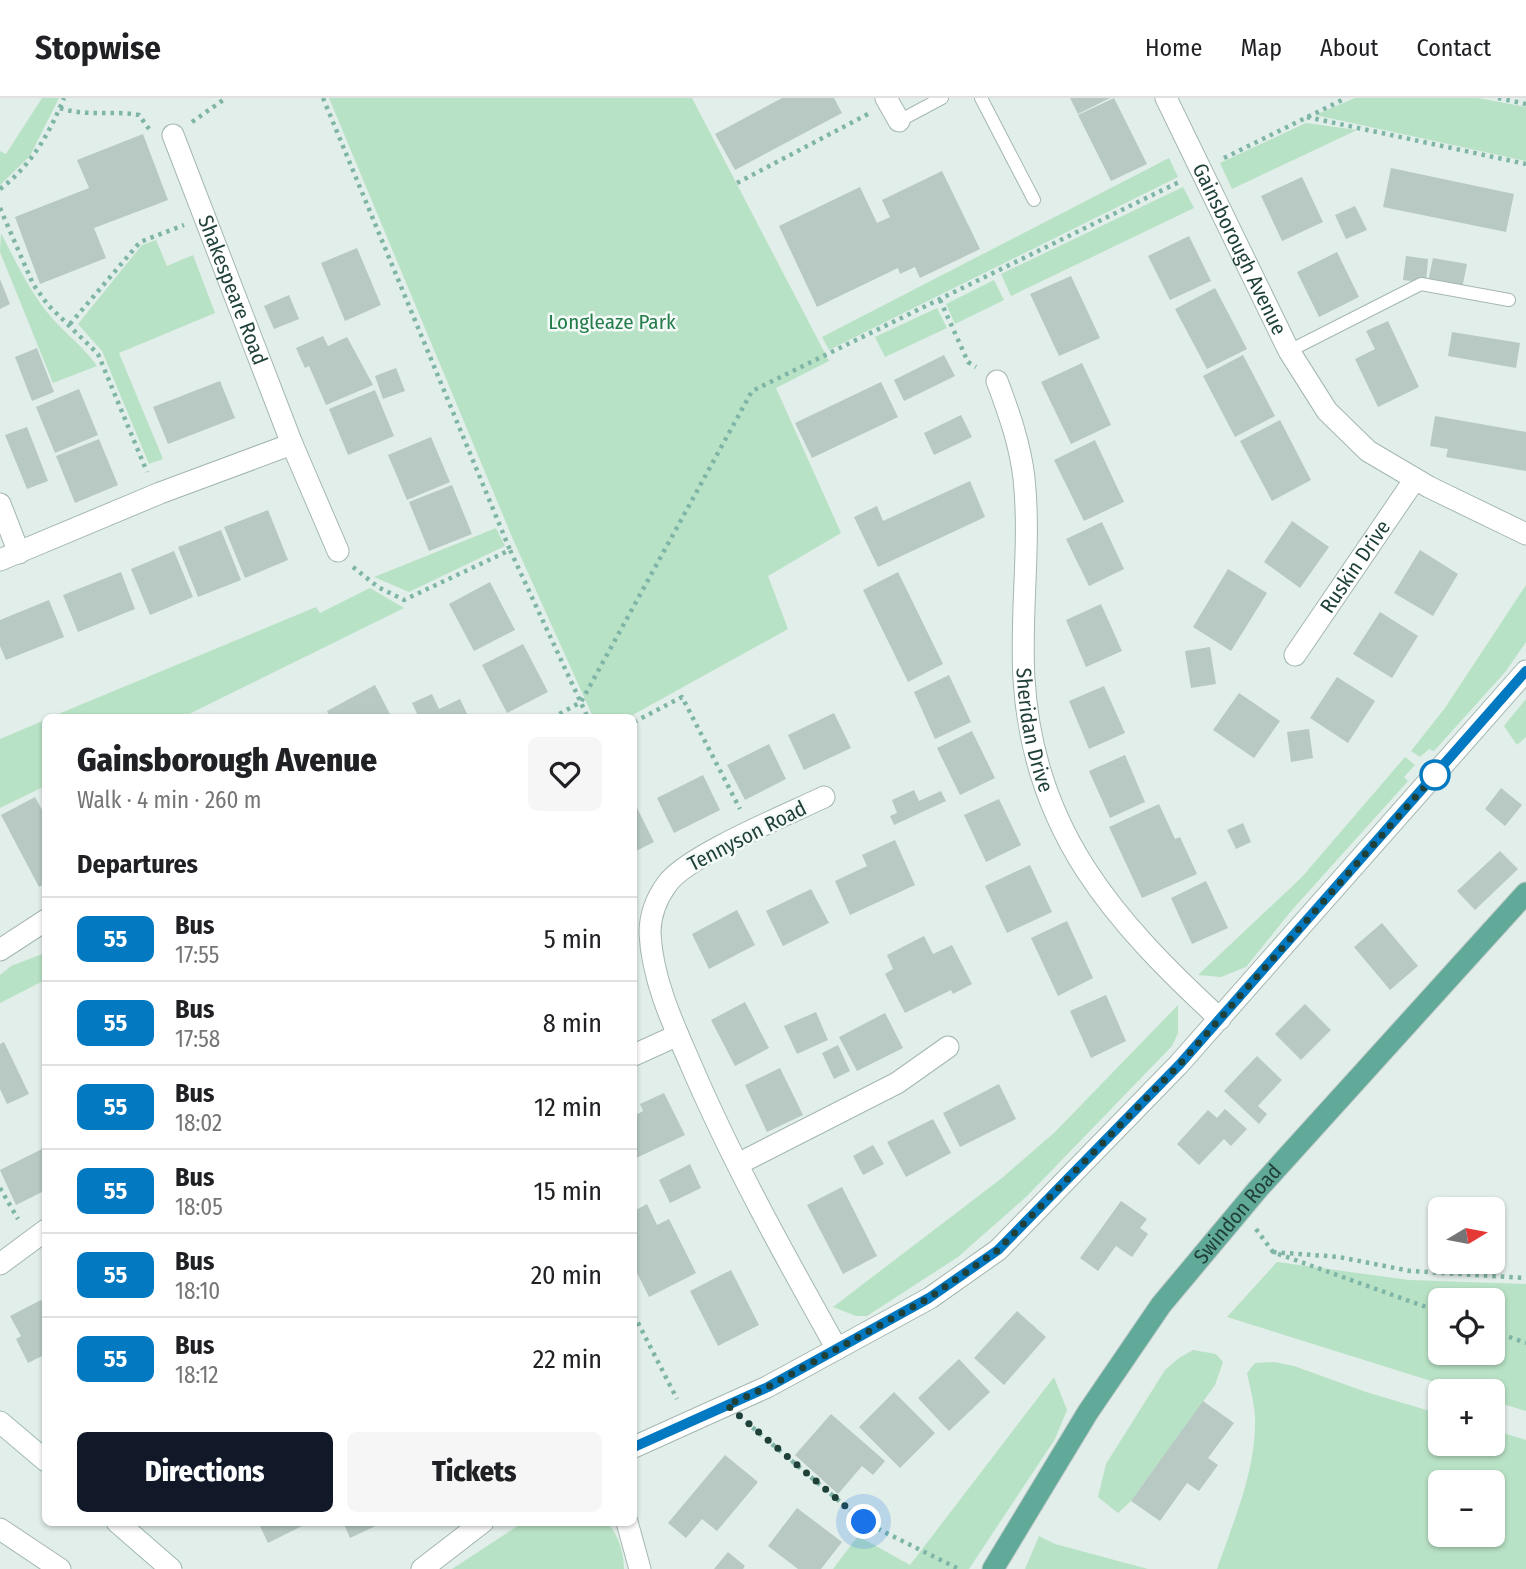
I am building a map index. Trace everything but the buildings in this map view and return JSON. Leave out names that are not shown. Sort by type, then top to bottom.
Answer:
[{"type":"main road","name":"Swindon Road","points":[[993,1569],[1088,1412],[1161,1305],[1258,1189],[1526,893]]},
{"type":"street","points":[[886,98],[899,121]]},
{"type":"street","name":"Gainsborough Avenue","points":[[1166,98],[1203,169],[1289,351],[1327,411],[1368,452],[1415,479],[1526,534]]},
{"type":"street","name":"Shakespeare Road","points":[[173,135],[292,444],[338,551]]},
{"type":"street","name":"Sheridan Drive","points":[[998,381],[1015,429],[1024,477],[1024,679],[1030,730],[1042,780],[1061,828],[1110,906],[1161,965],[1220,1019]]},
{"type":"street","points":[[0,504],[10,556],[160,493],[292,444]]},
{"type":"street","name":"Ruskin Drive","points":[[1295,655],[1415,479]]},
{"type":"street","points":[[637,1446],[727,1405],[837,1349],[929,1298],[998,1250],[1113,1134],[1220,1019],[1526,671]]},
{"type":"street","name":"Tennyson Road","points":[[824,797],[678,870],[654,908],[650,933],[652,955],[678,1035],[792,1271],[837,1349]]},
{"type":"street","points":[[0,950],[42,923]]},
{"type":"street","points":[[637,1054],[678,1035]]},
{"type":"street","points":[[738,1164],[897,1083],[948,1047]]},
{"type":"street","points":[[0,1264],[38,1236]]},
{"type":"street","points":[[0,1422],[42,1458]]},
{"type":"street","points":[[122,1526],[171,1569]]},
{"type":"street","points":[[422,1569],[478,1526]]},
{"type":"street","points":[[628,1526],[640,1569]]},
{"type":"street","points":[[0,1530],[60,1569]]},
{"type":"lane","points":[[899,121],[942,98]]},
{"type":"lane","points":[[981,98],[1034,200]]},
{"type":"lane","points":[[1289,351],[1421,284],[1509,300]]},
{"type":"path","points":[[0,190],[19,176],[34,157],[64,98]]},
{"type":"path","points":[[60,108],[79,114],[121,112],[139,115],[155,139],[173,135],[226,98]]},
{"type":"path","points":[[323,98],[510,550],[587,714]]},
{"type":"path","points":[[560,714],[582,702],[752,391],[1346,98]]},
{"type":"path","points":[[1498,98],[1526,104]]},
{"type":"path","points":[[737,183],[870,113],[899,121]]},
{"type":"path","points":[[1306,117],[1526,164]]},
{"type":"path","points":[[0,208],[33,284],[47,305],[71,324],[98,354],[143,466],[160,493]]},
{"type":"path","points":[[71,324],[139,242],[204,218]]},
{"type":"path","points":[[0,226],[6,223]]},
{"type":"path","points":[[940,300],[968,362],[998,381]]},
{"type":"path","points":[[338,551],[377,587],[404,600],[510,550]]},
{"type":"path","points":[[637,720],[682,697],[752,832]]},
{"type":"path","points":[[0,1188],[38,1236]]},
{"type":"path","points":[[1428,1308],[1273,1252],[1339,1257],[1410,1271],[1526,1278]]},
{"type":"path","points":[[637,1321],[689,1422]]},
{"type":"path","points":[[1505,1335],[1526,1343]]},
{"type":"path","points":[[727,1405],[864,1522],[959,1569]]},
{"type":"green space","points":[[42,98],[59,98],[30,156],[0,185],[0,151],[6,154]]},
{"type":"green space","name":"Longleaze Park","points":[[329,98],[692,98],[829,361],[776,388],[841,533],[768,576],[788,629],[634,714],[592,714],[515,544]]},
{"type":"green space","points":[[1355,98],[1478,98],[1526,107],[1526,161],[1315,115]]},
{"type":"green space","points":[[1306,123],[1357,130],[1232,189],[1220,163]]},
{"type":"green space","points":[[1169,158],[1178,177],[829,350],[822,337]]},
{"type":"green space","points":[[1183,187],[1194,208],[1011,296],[1001,274]]},
{"type":"green space","points":[[1,233],[44,308],[97,366],[53,383],[0,252]]},
{"type":"green space","points":[[156,240],[167,266],[193,255],[215,313],[119,353],[163,459],[149,464],[102,351],[78,324],[142,245]]},
{"type":"green space","points":[[994,280],[1004,300],[955,324],[946,304]]},
{"type":"green space","points":[[937,308],[947,328],[885,357],[875,337]]},
{"type":"green space","points":[[496,528],[505,546],[409,592],[374,577]]},
{"type":"green space","points":[[1526,585],[1526,642],[1506,671],[1434,751],[1429,749],[1420,757],[1411,751],[1445,708]]},
{"type":"green space","points":[[370,588],[404,608],[189,714],[58,714],[316,607],[320,613]]},
{"type":"green space","points":[[1526,699],[1526,737],[1517,745],[1504,726]]},
{"type":"green space","points":[[42,721],[42,787],[0,808],[0,739]]},
{"type":"green space","points":[[1405,757],[1415,765],[1404,777],[1408,781],[1292,910],[1246,967],[1221,977],[1198,975],[1302,877]]},
{"type":"green space","points":[[42,954],[42,982],[0,1003],[0,975],[11,966]]},
{"type":"green space","points":[[1178,1005],[1178,1033],[1172,1046],[1027,1196],[958,1257],[867,1316],[856,1316],[833,1307],[1002,1178],[1055,1132]]},
{"type":"green space","points":[[1277,1262],[1409,1280],[1526,1284],[1526,1411],[1505,1405],[1505,1379],[1428,1380],[1227,1317]]},
{"type":"green space","points":[[1193,1350],[1216,1354],[1223,1362],[1215,1385],[1131,1501],[1118,1513],[1098,1497],[1106,1464],[1165,1370]]},
{"type":"green space","points":[[1274,1362],[1294,1366],[1428,1410],[1428,1456],[1505,1456],[1505,1434],[1526,1440],[1526,1569],[1217,1569],[1243,1494],[1252,1455],[1255,1416],[1247,1373],[1255,1363]]},
{"type":"green space","points":[[1054,1377],[1067,1410],[1055,1439],[969,1569],[833,1569],[858,1536],[910,1565]]},
{"type":"green space","points":[[517,1526],[609,1526],[620,1544],[624,1569],[452,1569]]},
{"type":"green space","points":[[1039,1536],[1055,1544],[1148,1569],[1025,1569]]},
{"type":"bus line","name":"55","points":[[637,1446],[768,1387],[929,1298],[998,1250],[1180,1064],[1526,671]]},
{"type":"route","points":[[864,1522],[727,1405],[768,1387],[929,1298],[998,1250],[1180,1064],[1435,775]]}]
